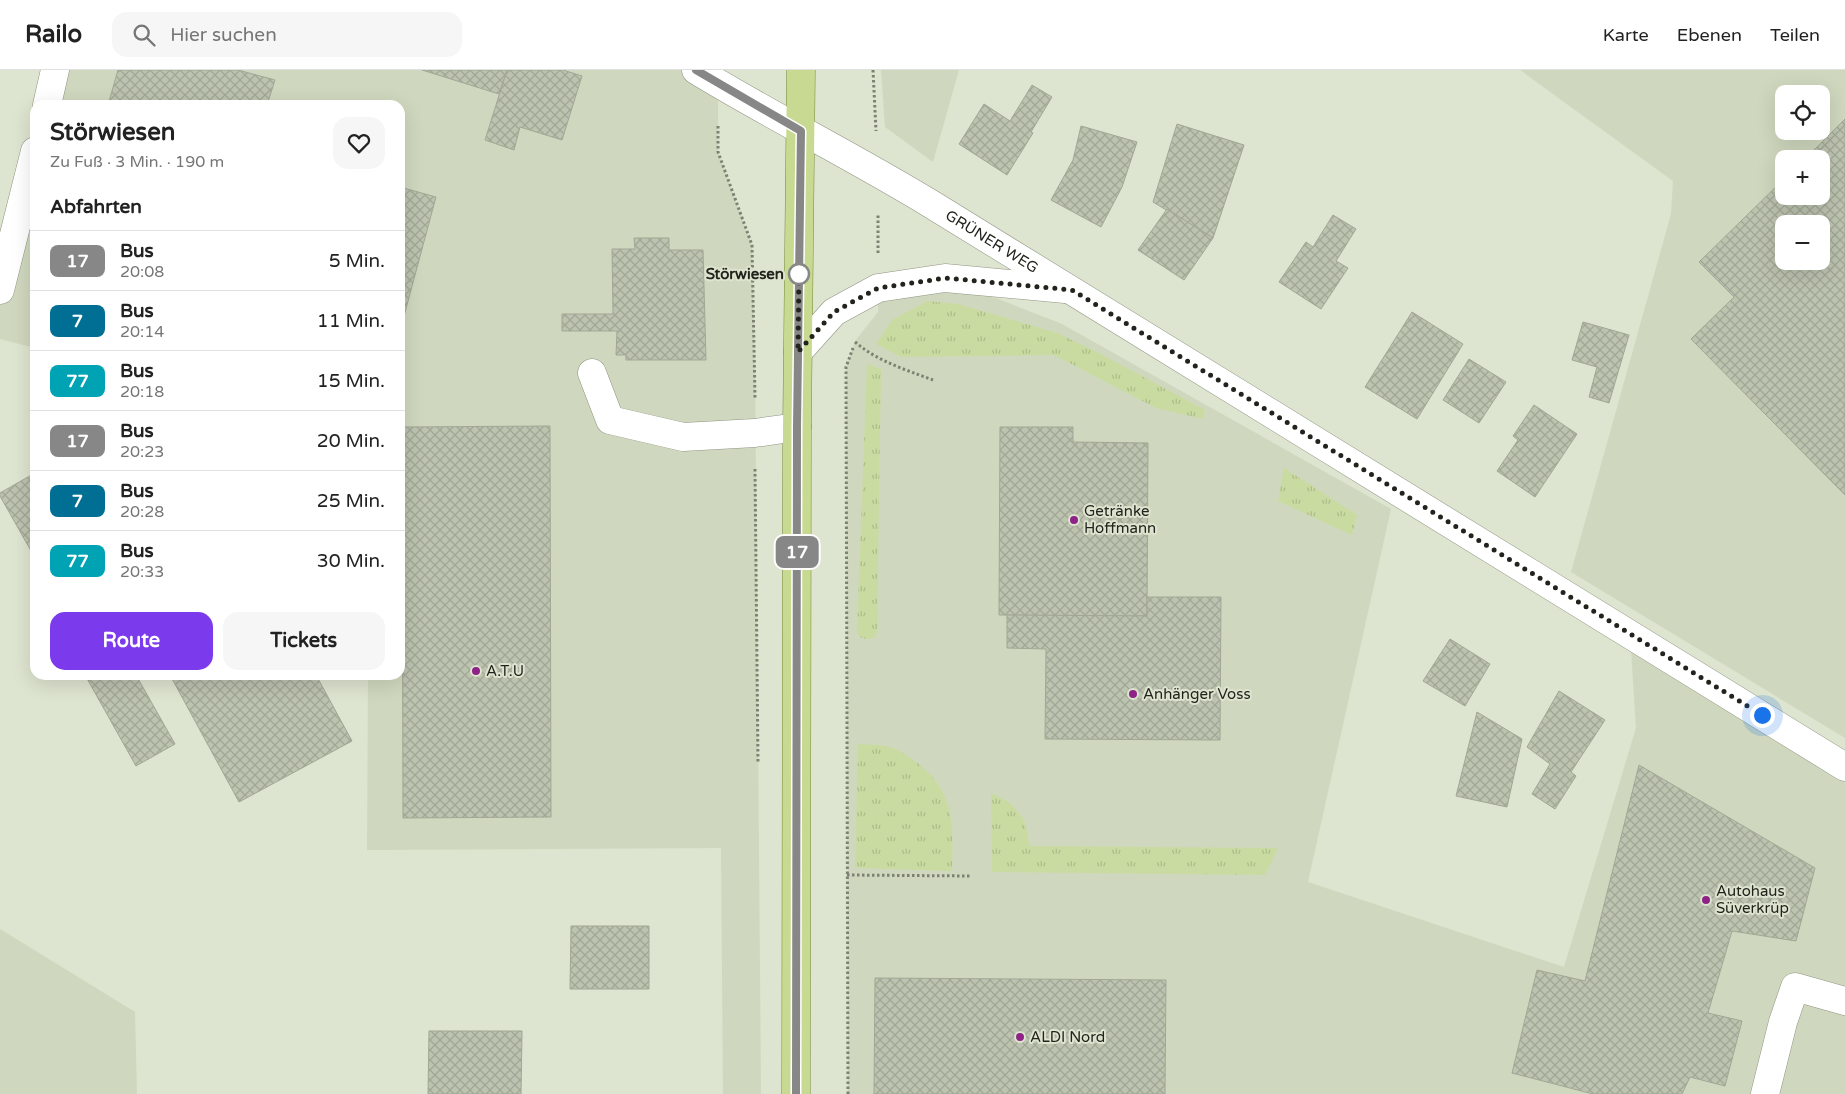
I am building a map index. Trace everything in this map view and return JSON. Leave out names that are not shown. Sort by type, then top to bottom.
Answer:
[{"type":"main road","points":[[796,1094],[797,427],[801,70]]},
{"type":"street","points":[[47,100],[55,70]]},
{"type":"street","points":[[707,77],[801,131]]},
{"type":"street","name":"GRÜNER WEG","points":[[801,131],[879,172],[1845,766]]},
{"type":"street","points":[[0,290],[30,171]]},
{"type":"street","points":[[798,352],[834,312],[878,288],[946,278],[1072,290]]},
{"type":"street","points":[[592,373],[610,420],[683,437],[755,433],[797,427]]},
{"type":"street","points":[[1765,1094],[1782,1022],[1795,986],[1845,1001]]},
{"type":"path","points":[[873,70],[879,172],[878,288]]},
{"type":"path","points":[[707,77],[718,152],[752,245],[758,770]]},
{"type":"path","points":[[848,1094],[846,366],[855,341],[870,354],[890,364],[933,380]]},
{"type":"path","points":[[847,875],[970,876]]},
{"type":"shaded area","points":[[55,70],[696,70],[718,84],[718,152],[752,245],[755,366],[761,1094],[723,1094],[721,848],[367,850],[368,680],[405,680],[405,100],[48,100]]},
{"type":"shaded area","points":[[881,70],[959,70],[933,162],[885,127]]},
{"type":"shaded area","points":[[1520,70],[1845,70],[1845,738],[1571,572],[1671,214],[1673,181]]},
{"type":"shaded area","points":[[30,171],[30,347],[0,339],[0,290]]},
{"type":"shaded area","points":[[945,278],[1062,324],[1391,509],[1308,882],[1564,967],[1636,728],[1631,650],[1845,782],[1845,1094],[848,1094],[846,367],[855,341],[878,312],[878,288]]},
{"type":"shaded area","points":[[0,929],[135,1012],[137,1094],[0,1094]]},
{"type":"green space","points":[[927,301],[958,304],[1057,333],[1093,350],[1205,410],[1203,419],[1156,408],[1054,355],[901,357],[876,344],[892,320]]},
{"type":"green space","points":[[867,364],[881,369],[877,632],[874,638],[866,639],[860,637],[857,631]]},
{"type":"green space","points":[[1284,468],[1357,515],[1352,535],[1278,501]]},
{"type":"green space","points":[[858,744],[882,745],[899,751],[929,773],[939,785],[945,798],[952,825],[952,871],[855,868]]},
{"type":"green space","points":[[991,793],[1009,802],[1024,819],[1030,846],[1278,848],[1265,875],[992,872]]},
{"type":"building","points":[[118,70],[238,70],[275,80],[269,100],[109,100]]},
{"type":"building","points":[[422,70],[507,70],[499,94]]},
{"type":"building","points":[[507,70],[563,70],[582,76],[562,140],[520,127],[514,150],[485,140]]},
{"type":"building","points":[[1032,85],[1052,97],[1031,132],[1033,133],[1007,175],[959,144],[984,104],[1010,121]]},
{"type":"building","points":[[1845,119],[1845,495],[1691,339],[1734,297],[1699,262],[1775,188],[1775,205],[1830,205],[1830,150],[1814,150],[1824,140],[1830,140],[1830,134]]},
{"type":"building","points":[[1177,124],[1244,145],[1213,238],[1153,202]]},
{"type":"building","points":[[1081,126],[1137,142],[1122,187],[1101,227],[1051,200],[1073,160]]},
{"type":"building","points":[[405,188],[436,197],[405,312]]},
{"type":"building","points":[[1167,209],[1213,238],[1184,280],[1138,250]]},
{"type":"building","points":[[1333,215],[1356,229],[1336,261],[1348,268],[1321,309],[1279,282],[1306,242],[1313,247]]},
{"type":"building","points":[[634,238],[669,238],[669,250],[703,250],[706,360],[626,360],[626,355],[616,355],[617,331],[562,331],[562,314],[613,314],[612,249],[635,249]]},
{"type":"building","points":[[1412,312],[1463,344],[1417,419],[1365,387]]},
{"type":"building","points":[[1583,322],[1629,335],[1609,403],[1589,397],[1597,367],[1572,360]]},
{"type":"building","points":[[1469,359],[1506,382],[1479,423],[1443,400]]},
{"type":"building","points":[[1534,405],[1577,434],[1535,497],[1497,471],[1518,440],[1513,436]]},
{"type":"building","name":"A.T.U","points":[[550,426],[551,817],[403,818],[405,427]]},
{"type":"building","name":"Getränke Hoffmann","points":[[1000,427],[1073,427],[1073,442],[1148,443],[1147,616],[999,615]]},
{"type":"building","points":[[30,476],[30,549],[0,496],[0,493]]},
{"type":"building","name":"Anhänger Voss","points":[[1147,597],[1221,597],[1220,740],[1045,739],[1046,649],[1007,648],[1007,615],[1147,616]]},
{"type":"building","points":[[1450,639],[1490,664],[1465,706],[1423,681]]},
{"type":"building","points":[[88,680],[139,680],[175,744],[136,766]]},
{"type":"building","points":[[173,680],[319,680],[352,741],[239,802]]},
{"type":"building","points":[[1559,691],[1605,720],[1571,772],[1576,776],[1555,809],[1532,794],[1550,764],[1527,747]]},
{"type":"building","points":[[1477,712],[1522,739],[1507,807],[1456,796]]},
{"type":"building","name":"Autohaus Süverkrüp","points":[[1639,765],[1815,868],[1796,941],[1732,931],[1708,1013],[1742,1021],[1725,1086],[1690,1077],[1682,1094],[1593,1094],[1512,1073],[1537,970],[1585,981]]},
{"type":"building","points":[[571,926],[649,926],[649,989],[570,989]]},
{"type":"building","name":"ALDI Nord","points":[[875,978],[1166,980],[1165,1094],[874,1094]]},
{"type":"building","points":[[429,1031],[522,1031],[521,1094],[428,1094]]},
{"type":"bus line","name":"17","points":[[696,70],[801,131],[797,427],[796,1094]]},
{"type":"place","name":"Störwiesen","points":[[799,274]]},
{"type":"place","name":"Getränke Hoffmann","points":[[1074,520]]},
{"type":"place","name":"A.T.U","points":[[476,671]]},
{"type":"place","name":"Anhänger Voss","points":[[1133,694]]},
{"type":"place","name":"Autohaus Süverkrüp","points":[[1706,900]]},
{"type":"place","name":"ALDI Nord","points":[[1020,1037]]},
{"type":"route","points":[[799,274],[798,352],[834,312],[878,288],[946,278],[1072,290],[1762,715]]}]
